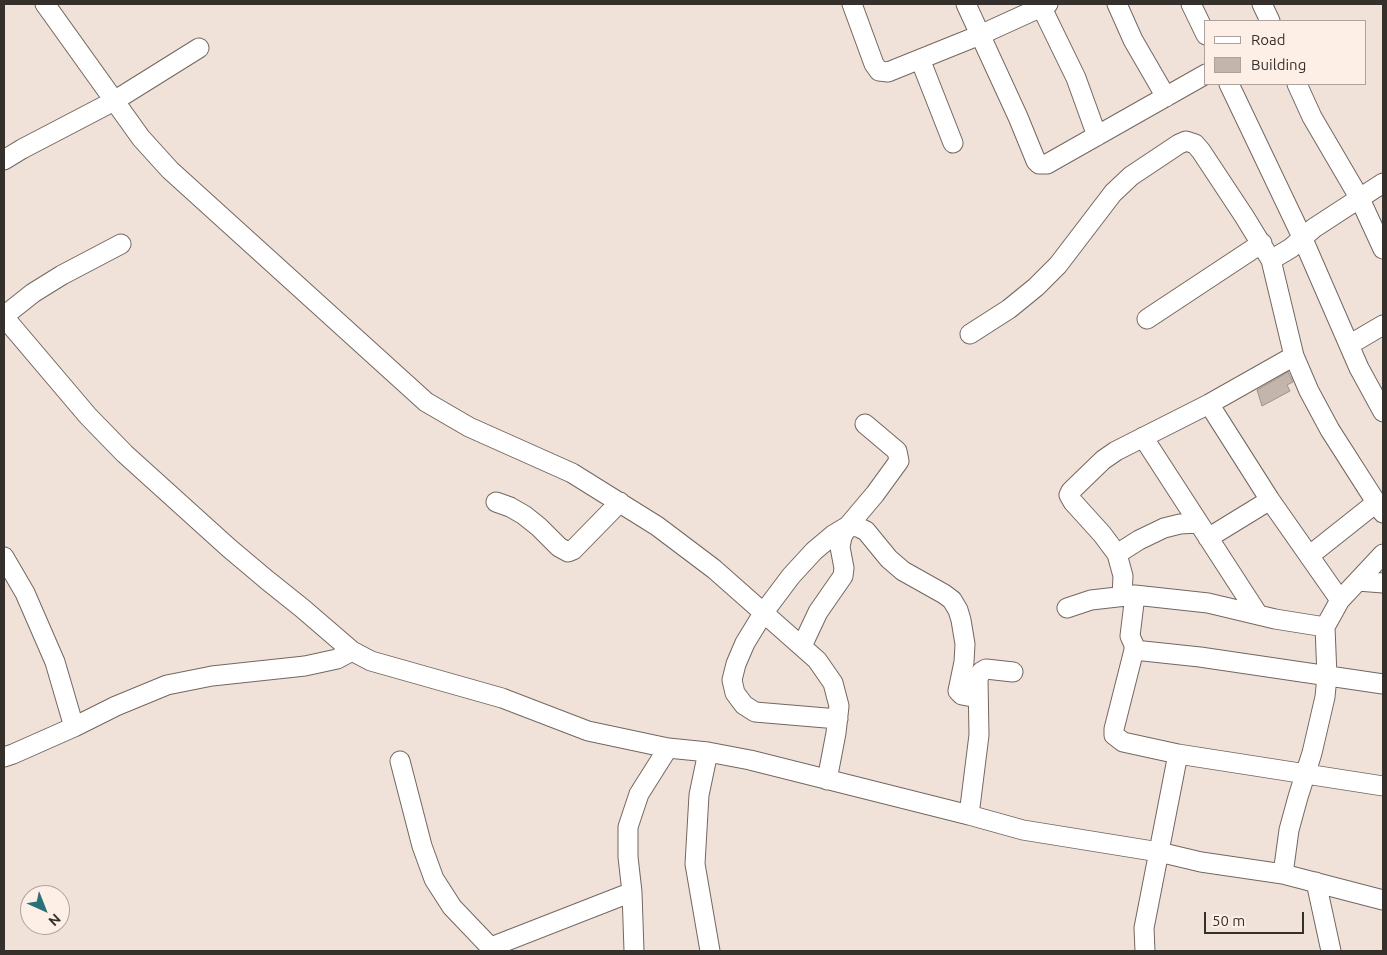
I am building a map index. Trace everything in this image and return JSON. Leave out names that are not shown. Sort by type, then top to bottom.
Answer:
[{"type":"street","points":[[45,4],[141,138],[170,170],[426,402],[469,427],[572,473],[657,526],[714,569],[817,660],[833,683],[839,706],[827,780]]},
{"type":"street","points":[[852,4],[874,64],[879,71],[888,72],[980,34],[1043,5],[1076,78],[1097,136]]},
{"type":"street","points":[[966,4],[1039,164],[1047,164],[1204,75]]},
{"type":"street","points":[[1117,4],[1133,40],[1166,97]]},
{"type":"street","points":[[1191,4],[1204,31]]},
{"type":"street","points":[[1262,4],[1270,20]]},
{"type":"street","points":[[4,160],[114,101],[199,48]]},
{"type":"street","points":[[920,59],[953,143]]},
{"type":"street","points":[[1229,85],[1302,237],[1359,368],[1383,412]]},
{"type":"street","points":[[1297,85],[1312,117],[1360,199],[1383,249]]},
{"type":"street","points":[[970,334],[1009,309],[1036,287],[1058,264],[1113,193],[1131,176],[1179,144],[1186,141],[1195,144],[1201,150],[1271,260],[1294,356],[1309,391],[1330,430],[1380,508],[1309,556]]},
{"type":"street","points":[[1271,260],[1292,248],[1314,228],[1383,183]]},
{"type":"street","points":[[121,244],[62,275],[33,293],[4,316],[88,416],[125,454],[228,548],[352,651],[398,669],[502,698],[588,731],[668,748],[708,752],[750,760],[1023,830],[1158,852],[1201,862],[1283,874],[1383,900]]},
{"type":"street","points":[[1147,319],[1262,244]]},
{"type":"street","points":[[1349,345],[1383,325]]},
{"type":"street","points":[[1294,356],[1209,404],[1143,436],[1104,460],[1070,491],[1069,495],[1073,502],[1117,554],[1129,596],[1130,636],[1134,650],[1114,735],[1123,742],[1178,754],[1383,786]]},
{"type":"street","points":[[1209,404],[1270,500],[1340,600]]},
{"type":"street","points":[[802,646],[818,612],[843,576],[844,568],[840,548],[842,537],[848,526],[899,461],[900,456],[897,451],[865,424]]},
{"type":"street","points":[[1143,436],[1257,613]]},
{"type":"street","points":[[1117,554],[1139,540],[1164,528],[1180,524],[1203,531],[1270,500]]},
{"type":"street","points":[[496,502],[524,515],[539,526],[559,547],[568,552],[573,550],[620,502]]},
{"type":"street","points":[[838,719],[755,712],[744,705],[735,694],[732,680],[736,664],[745,643],[764,612],[791,576],[814,550],[848,526],[858,527],[866,532],[889,559],[903,571],[952,600],[961,620],[965,644],[964,662],[958,691],[962,696],[978,698]]},
{"type":"street","points":[[1283,874],[1289,830],[1312,752],[1325,697],[1327,676],[1325,627],[1340,600],[1383,554]]},
{"type":"street","points":[[4,557],[25,593],[55,662],[74,727]]},
{"type":"street","points":[[1358,580],[1383,583]]},
{"type":"street","points":[[1067,608],[1091,600],[1129,596],[1208,603],[1299,624],[1325,627]]},
{"type":"street","points":[[1134,650],[1200,657],[1383,684]]},
{"type":"street","points":[[4,757],[167,685],[212,676],[305,666],[337,659],[352,651]]},
{"type":"street","points":[[969,815],[979,735],[978,679],[981,672],[986,669],[1013,672]]},
{"type":"street","points":[[634,951],[628,827],[639,794],[668,748]]},
{"type":"street","points":[[708,752],[699,796],[695,864],[710,951]]},
{"type":"street","points":[[1145,951],[1144,928],[1178,754]]},
{"type":"street","points":[[400,761],[422,846],[434,879],[452,907],[492,949],[632,892]]},
{"type":"street","points":[[1316,882],[1331,951]]},
{"type":"building","points":[[1288,372],[1293,382],[1287,385],[1290,391],[1262,406],[1257,390]]}]
